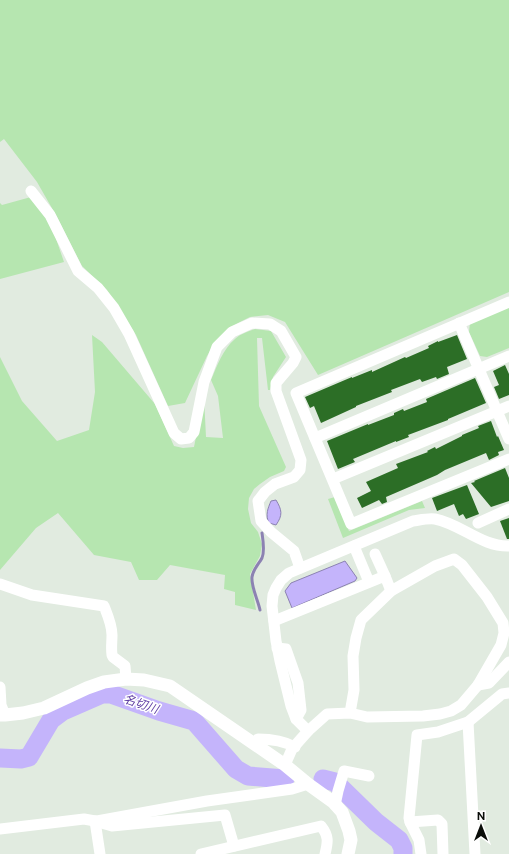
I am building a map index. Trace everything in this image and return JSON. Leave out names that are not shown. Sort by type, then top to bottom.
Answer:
[{"type":"street","points":[[31,191],[50,215],[78,271],[98,288],[114,308],[129,334],[174,434],[181,439],[189,438],[194,432],[204,382],[217,347],[232,332],[252,323],[270,324],[281,330],[296,357],[293,363],[276,383],[276,391],[301,460],[300,470],[294,477],[275,484],[265,492],[258,501],[261,521],[271,532],[294,551],[300,568]]},
{"type":"street","points":[[509,302],[296,393],[351,524],[509,459]]},
{"type":"street","points":[[459,323],[509,440]]},
{"type":"street","points":[[315,438],[509,356]]},
{"type":"street","points":[[333,480],[509,406]]},
{"type":"street","points":[[478,523],[509,509]]},
{"type":"street","points":[[308,731],[296,718],[291,706],[277,648],[272,606],[273,595],[281,580],[289,573],[300,568],[413,521],[425,519],[434,519],[444,522],[491,544],[509,546]]},
{"type":"street","points":[[354,546],[369,582]]},
{"type":"street","points":[[375,554],[391,591]]},
{"type":"street","points":[[285,765],[295,747],[308,731],[327,714],[350,713],[367,717],[423,716],[440,714],[451,711],[461,705],[478,685],[501,645],[504,633],[503,624],[487,597],[462,565],[454,559],[435,566],[391,591],[361,620],[353,656],[354,690],[350,713]]},
{"type":"street","points":[[274,621],[385,576]]},
{"type":"street","points":[[0,584],[32,595],[104,606],[111,627],[112,655],[125,666],[126,679]]},
{"type":"street","points":[[478,685],[489,683],[509,662]]},
{"type":"street","points":[[0,687],[2,715],[23,713],[44,708],[87,688],[104,682],[126,679],[144,680],[170,686],[285,765],[335,805],[342,812],[350,831],[351,840],[348,854]]},
{"type":"street","points":[[421,854],[419,840],[409,818],[417,735],[438,732],[468,722],[502,694],[509,692]]},
{"type":"street","points":[[468,722],[475,854]]},
{"type":"street","points":[[258,739],[287,743],[295,747]]},
{"type":"street","points":[[335,805],[344,771],[369,776]]},
{"type":"street","points":[[95,821],[221,798],[292,789],[308,784]]},
{"type":"street","points":[[0,829],[84,819],[112,826],[225,815],[234,846]]},
{"type":"street","points":[[410,822],[438,820],[442,824],[443,854]]},
{"type":"street","points":[[95,821],[100,854]]},
{"type":"street","points":[[201,854],[321,826],[325,831],[327,838],[325,854]]},
{"type":"green space","points":[[0,0],[509,0],[509,292],[318,375],[285,322],[268,315],[250,317],[230,327],[216,341],[207,356],[185,403],[168,406],[136,335],[107,290],[82,266],[37,182],[4,139],[0,142]]},
{"type":"green space","points":[[31,197],[51,224],[64,262],[0,279],[0,203],[2,205]]},
{"type":"green space","points":[[509,307],[509,348],[487,357],[480,356],[469,332],[470,322]]},
{"type":"green space","points":[[255,329],[271,331],[286,357],[273,377],[270,390],[268,390],[262,338],[257,338],[259,406],[286,467],[284,471],[270,477],[254,489],[249,498],[248,509],[251,523],[258,532],[262,544],[260,556],[250,574],[256,610],[235,605],[235,592],[224,589],[225,575],[170,565],[157,580],[139,580],[131,562],[94,555],[58,513],[36,528],[0,570],[0,357],[22,401],[57,441],[89,430],[95,392],[92,335],[102,342],[155,404],[174,446],[183,448],[194,447],[204,397],[206,437],[223,438],[218,396],[211,380],[221,358],[231,343],[237,337]]},
{"type":"green space","points":[[335,497],[349,531],[422,501],[425,508],[409,510],[343,538],[328,499]]},
{"type":"shaded area","points":[[276,500],[280,507],[281,515],[276,525],[269,523],[267,514],[271,501]]},
{"type":"shaded area","points":[[345,561],[357,578],[355,581],[292,608],[285,591],[291,583]]},
{"type":"building","points":[[457,335],[467,359],[447,367],[449,374],[437,379],[436,377],[422,382],[420,379],[391,390],[392,392],[356,406],[321,423],[314,406],[310,408],[305,397],[352,377],[372,370],[372,372],[429,348],[428,346],[438,341]]},
{"type":"building","points":[[505,365],[509,374],[509,395],[499,399],[494,387],[499,385],[493,371]]},
{"type":"building","points":[[475,378],[486,403],[448,420],[408,435],[409,437],[353,459],[355,462],[338,469],[327,441],[394,415],[394,413],[403,409],[404,411],[427,402],[426,399]]},
{"type":"building","points":[[491,421],[504,450],[498,452],[499,455],[489,460],[486,453],[386,497],[387,502],[382,504],[379,500],[362,508],[357,498],[371,491],[366,482],[398,468],[396,464],[428,452],[427,451],[435,447],[436,449],[479,428],[478,426]]},
{"type":"building","points":[[505,468],[509,478],[509,501],[491,507],[471,483]]},
{"type":"building","points":[[467,485],[479,514],[466,519],[463,514],[459,516],[454,504],[437,511],[432,498]]},
{"type":"building","points":[[509,518],[509,539],[507,539],[500,521]]},
{"type":"waterway","points":[[260,610],[252,577],[263,555],[264,546],[262,533]]},
{"type":"waterway","name":"名切川","points":[[0,758],[21,759],[29,757],[51,720],[63,711],[102,694],[111,694],[159,711],[194,721],[236,769],[248,776],[285,779]]},
{"type":"waterway","name":"名切川","points":[[323,779],[335,782],[376,822],[399,840],[403,848],[403,854]]}]
